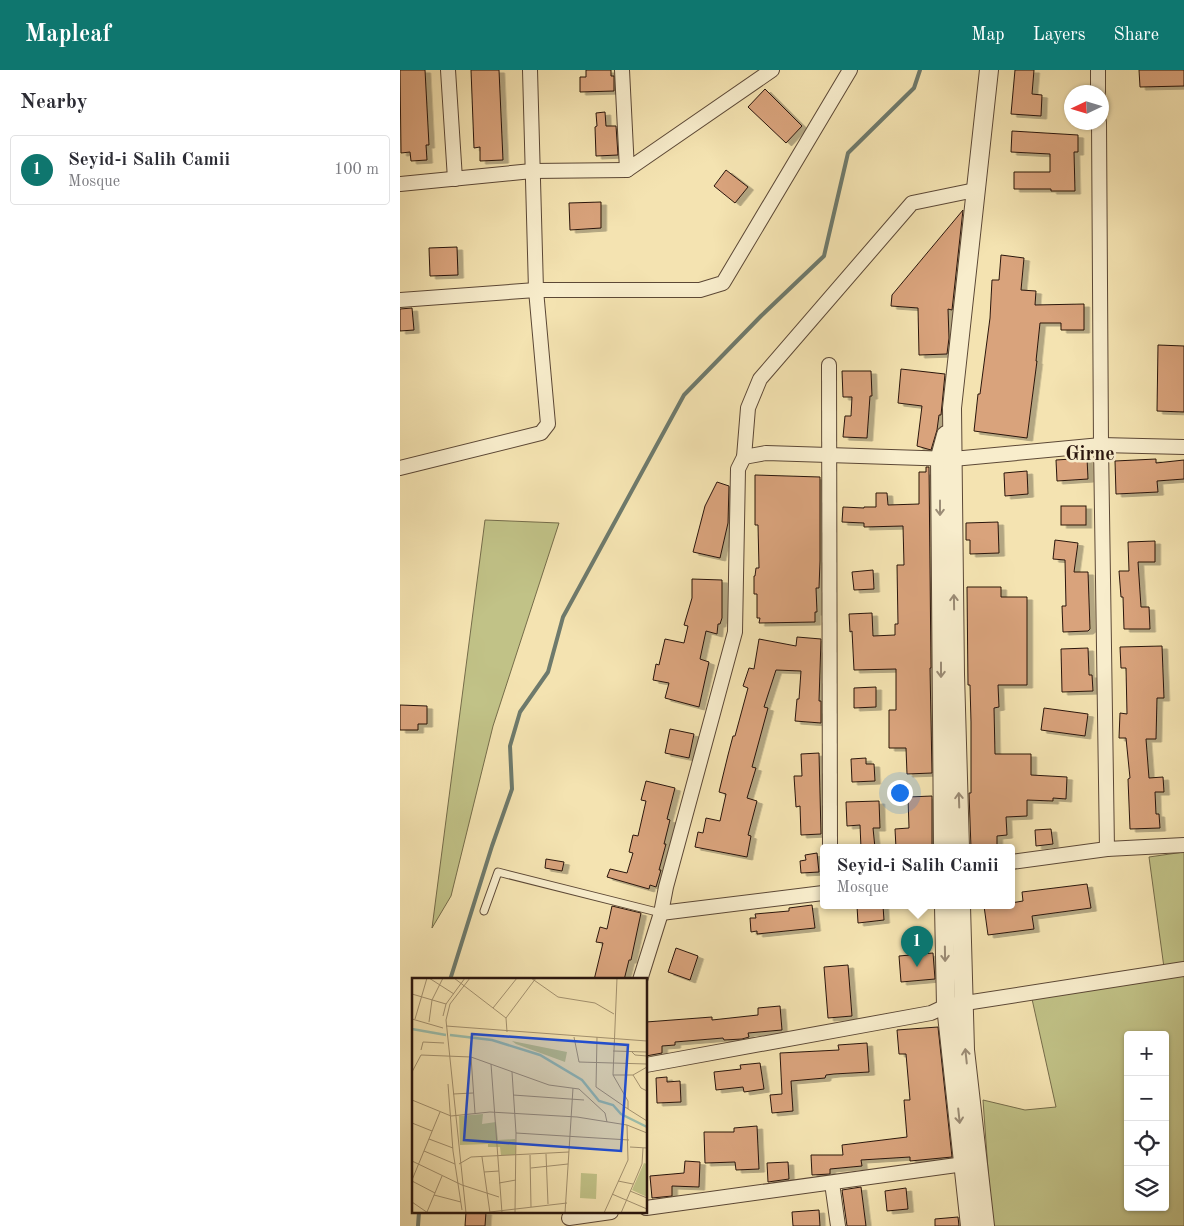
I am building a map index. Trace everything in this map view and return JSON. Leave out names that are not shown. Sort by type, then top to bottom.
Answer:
[{"type":"street","points":[[448,70],[455,179]]},
{"type":"street","points":[[400,468],[541,433],[548,424],[536,290],[530,70]]},
{"type":"street","points":[[622,70],[627,170]]},
{"type":"street","points":[[400,184],[532,171],[627,170],[772,70]]},
{"type":"street","points":[[400,300],[536,290],[700,290],[723,283],[850,70]]},
{"type":"street","points":[[943,844],[946,458],[989,70]]},
{"type":"street","points":[[1098,70],[1098,85]]},
{"type":"street","points":[[1099,130],[1106,850]]},
{"type":"street","points":[[641,978],[661,912],[666,887],[735,632],[738,470],[744,457],[748,408],[760,379],[912,203],[975,190]]},
{"type":"street","points":[[829,365],[830,844]]},
{"type":"street","points":[[744,457],[766,453],[946,458],[1101,445],[1184,447]]},
{"type":"street","points":[[946,458],[960,844]]},
{"type":"street","points":[[1015,861],[1106,850],[1184,845]]},
{"type":"street","points":[[661,912],[820,893]]},
{"type":"street","points":[[944,909],[946,1006],[970,1161],[985,1226]]},
{"type":"street","points":[[961,909],[970,1161],[970,1226]]},
{"type":"street","points":[[648,1065],[931,1013],[946,1006],[1184,969]]},
{"type":"street","points":[[648,1208],[832,1183],[970,1161]]},
{"type":"street","points":[[832,1183],[838,1226]]},
{"type":"street","points":[[569,1219],[599,1214]]},
{"type":"lane","points":[[484,911],[498,872],[661,912]]},
{"type":"green space","points":[[485,520],[559,523],[493,726],[451,896],[432,928]]},
{"type":"green space","points":[[1184,852],[1184,1226],[992,1226],[983,1100],[1025,1110],[1056,1107],[1032,999],[1165,975],[1149,857]]},
{"type":"building","points":[[400,70],[425,70],[429,145],[426,145],[427,160],[411,161],[410,152],[401,153]]},
{"type":"building","points":[[471,70],[499,70],[503,160],[480,161],[480,147],[474,148]]},
{"type":"building","points":[[586,70],[611,70],[611,76],[614,76],[614,91],[580,92],[580,77],[586,77]]},
{"type":"building","points":[[1015,70],[1034,70],[1032,94],[1042,95],[1041,116],[1011,114]]},
{"type":"building","points":[[1139,70],[1184,70],[1184,86],[1140,87]]},
{"type":"building","points":[[765,89],[802,126],[786,143],[748,107]]},
{"type":"building","points":[[605,112],[606,126],[616,126],[618,155],[596,156],[596,113]]},
{"type":"building","points":[[1012,131],[1078,135],[1078,152],[1074,152],[1075,191],[1014,189],[1014,172],[1050,172],[1050,154],[1011,152]]},
{"type":"building","points":[[726,170],[748,187],[735,203],[714,186]]},
{"type":"building","points":[[601,202],[601,228],[570,230],[569,203]]},
{"type":"building","points":[[963,210],[952,310],[948,309],[949,338],[947,354],[919,355],[918,308],[891,306],[892,295]]},
{"type":"building","points":[[457,247],[458,275],[430,276],[429,248]]},
{"type":"building","points":[[1001,255],[1024,258],[1021,290],[1036,291],[1035,305],[1084,304],[1084,330],[1061,330],[1061,323],[1040,323],[1027,438],[974,431],[990,318],[992,280],[999,280]]},
{"type":"building","points":[[412,308],[414,330],[400,331],[400,309]]},
{"type":"building","points":[[1158,345],[1184,346],[1184,412],[1157,411]]},
{"type":"building","points":[[901,369],[945,374],[941,415],[939,415],[931,450],[917,446],[922,406],[898,403]]},
{"type":"building","points":[[842,371],[871,371],[872,396],[870,396],[867,438],[843,437],[845,416],[851,416],[852,397],[843,397]]},
{"type":"building","points":[[1087,458],[1088,479],[1057,481],[1056,460]]},
{"type":"building","points":[[1156,459],[1156,463],[1184,460],[1184,479],[1157,481],[1158,492],[1116,494],[1115,461]]},
{"type":"building","points":[[926,467],[929,467],[932,773],[907,774],[906,748],[889,748],[889,710],[896,710],[896,669],[854,670],[849,614],[872,613],[873,636],[895,635],[895,624],[898,624],[897,565],[904,565],[903,526],[864,527],[864,523],[842,522],[843,507],[876,507],[876,493],[887,493],[888,505],[919,504],[919,472],[926,472]]},
{"type":"building","points":[[1027,471],[1028,494],[1005,496],[1004,473]]},
{"type":"building","points":[[755,475],[820,477],[820,561],[819,588],[816,588],[817,612],[815,612],[815,622],[759,623],[760,618],[757,618],[757,594],[754,594],[754,576],[756,568],[759,568],[758,525],[755,525]]},
{"type":"building","points":[[717,482],[729,486],[728,523],[720,558],[693,552],[705,506]]},
{"type":"building","points":[[1061,506],[1086,506],[1086,525],[1061,525]]},
{"type":"building","points":[[998,522],[999,553],[970,554],[970,540],[966,540],[966,523]]},
{"type":"building","points":[[1055,540],[1078,543],[1074,572],[1088,572],[1090,629],[1088,631],[1063,632],[1062,606],[1066,606],[1065,560],[1053,559]]},
{"type":"building","points":[[1155,541],[1155,562],[1138,562],[1141,607],[1149,607],[1150,629],[1124,629],[1123,597],[1121,597],[1119,571],[1129,571],[1128,542]]},
{"type":"building","points":[[873,570],[874,589],[854,590],[852,572]]},
{"type":"building","points":[[692,579],[722,580],[722,618],[720,624],[718,624],[717,634],[706,631],[700,659],[709,662],[699,707],[665,698],[669,683],[653,680],[656,664],[659,665],[665,639],[684,643],[688,626],[684,625],[692,598]]},
{"type":"building","points":[[967,587],[1001,587],[1001,597],[1027,597],[1027,685],[998,685],[999,707],[994,708],[995,754],[1031,754],[1031,775],[1067,777],[1066,799],[1053,798],[1053,801],[1027,800],[1027,816],[1006,817],[1007,835],[997,836],[997,844],[971,844],[969,793],[971,793],[971,722],[970,685],[968,685]]},
{"type":"building","points":[[797,637],[821,639],[819,701],[821,701],[821,723],[795,721],[801,671],[776,670],[764,707],[768,708],[752,767],[756,768],[747,798],[757,801],[748,835],[751,836],[747,857],[695,847],[698,832],[703,833],[706,818],[720,821],[726,794],[719,792],[733,736],[735,736],[748,688],[743,686],[749,668],[754,669],[759,639],[796,646]]},
{"type":"building","points":[[1162,646],[1164,698],[1157,698],[1156,739],[1146,739],[1149,778],[1163,777],[1164,792],[1155,792],[1156,814],[1159,814],[1160,828],[1130,829],[1128,779],[1130,778],[1126,738],[1119,738],[1120,713],[1127,714],[1126,668],[1121,668],[1120,647]]},
{"type":"building","points":[[1088,648],[1089,675],[1092,675],[1093,691],[1062,692],[1061,649]]},
{"type":"building","points":[[876,687],[876,707],[854,708],[854,688]]},
{"type":"building","points":[[400,705],[427,706],[427,724],[418,724],[418,730],[400,730]]},
{"type":"building","points":[[1044,708],[1088,714],[1085,736],[1041,730]]},
{"type":"building","points":[[670,729],[694,734],[689,758],[665,753]]},
{"type":"building","points":[[819,753],[821,834],[801,835],[800,806],[796,807],[794,776],[802,776],[801,754]]},
{"type":"building","points":[[866,758],[866,764],[874,764],[875,781],[852,782],[851,759]]},
{"type":"building","points":[[646,781],[675,788],[667,819],[670,820],[659,870],[661,870],[656,887],[650,885],[649,889],[607,877],[610,869],[627,873],[633,853],[629,852],[633,835],[638,836],[646,801],[641,800]]},
{"type":"building","points":[[932,796],[932,844],[896,844],[895,829],[909,828],[908,797]]},
{"type":"building","points":[[879,801],[880,828],[873,828],[875,844],[861,844],[860,825],[847,826],[846,802]]},
{"type":"building","points":[[1051,829],[1053,844],[1036,846],[1035,830]]},
{"type":"building","points":[[817,853],[819,872],[801,873],[800,861],[806,860],[805,855]]},
{"type":"building","points":[[546,859],[564,862],[562,871],[545,868]]},
{"type":"building","points":[[1087,884],[1091,908],[1032,916],[1034,929],[988,935],[984,909],[1015,909],[1015,902],[1023,901],[1022,892]]},
{"type":"building","points":[[812,905],[815,928],[757,934],[757,931],[751,932],[750,918],[756,918],[755,914],[789,911],[789,908]]},
{"type":"building","points":[[612,906],[641,913],[631,960],[629,960],[624,978],[594,978],[603,943],[596,942],[600,927],[607,929]]},
{"type":"building","points":[[857,909],[883,909],[884,920],[858,923]]},
{"type":"building","points":[[676,948],[698,956],[690,980],[668,972]]},
{"type":"building","points":[[933,953],[935,979],[901,982],[899,956]]},
{"type":"building","points":[[848,965],[852,1016],[828,1018],[824,967]]},
{"type":"building","points":[[780,1006],[782,1030],[748,1033],[749,1037],[742,1039],[724,1040],[723,1038],[675,1042],[675,1045],[662,1046],[662,1053],[648,1056],[648,1022],[712,1017],[712,1020],[758,1015],[758,1008]]},
{"type":"building","points":[[938,1027],[952,1157],[910,1161],[910,1157],[861,1160],[862,1166],[830,1169],[830,1174],[812,1175],[811,1155],[843,1155],[842,1145],[907,1137],[904,1100],[910,1100],[906,1054],[899,1054],[897,1030]]},
{"type":"building","points":[[867,1043],[869,1072],[834,1074],[826,1075],[825,1078],[791,1081],[793,1111],[772,1113],[770,1095],[782,1094],[780,1053],[839,1050],[838,1045]]},
{"type":"building","points":[[760,1063],[764,1089],[744,1092],[743,1087],[716,1090],[714,1072],[741,1069],[740,1065]]},
{"type":"building","points":[[667,1077],[667,1082],[680,1081],[681,1102],[657,1103],[656,1078]]},
{"type":"building","points":[[757,1126],[759,1169],[736,1170],[735,1162],[705,1163],[704,1132],[734,1132],[734,1128]]},
{"type":"building","points":[[685,1161],[700,1162],[699,1187],[672,1186],[672,1196],[652,1198],[650,1176],[684,1173]]},
{"type":"building","points":[[788,1162],[789,1179],[768,1182],[767,1163]]},
{"type":"building","points":[[861,1187],[866,1226],[847,1226],[842,1190]]},
{"type":"building","points":[[906,1188],[908,1209],[887,1211],[885,1191]]},
{"type":"building","points":[[819,1210],[820,1226],[793,1226],[792,1212]]},
{"type":"building","points":[[466,1214],[486,1214],[485,1226],[465,1226]]},
{"type":"building","points":[[958,1217],[959,1226],[935,1226],[935,1219]]},
{"type":"waterway","points":[[451,978],[512,789],[510,746],[520,712],[548,672],[563,617],[684,395],[761,316],[824,256],[848,153],[914,88],[920,70]]},
{"type":"waterway","points":[[418,1226],[419,1214]]},
{"type":"place","name":"Seyid-i Salih Camii","points":[[917,967]]},
{"type":"district","name":"Girne","points":[[1090,455]]}]
